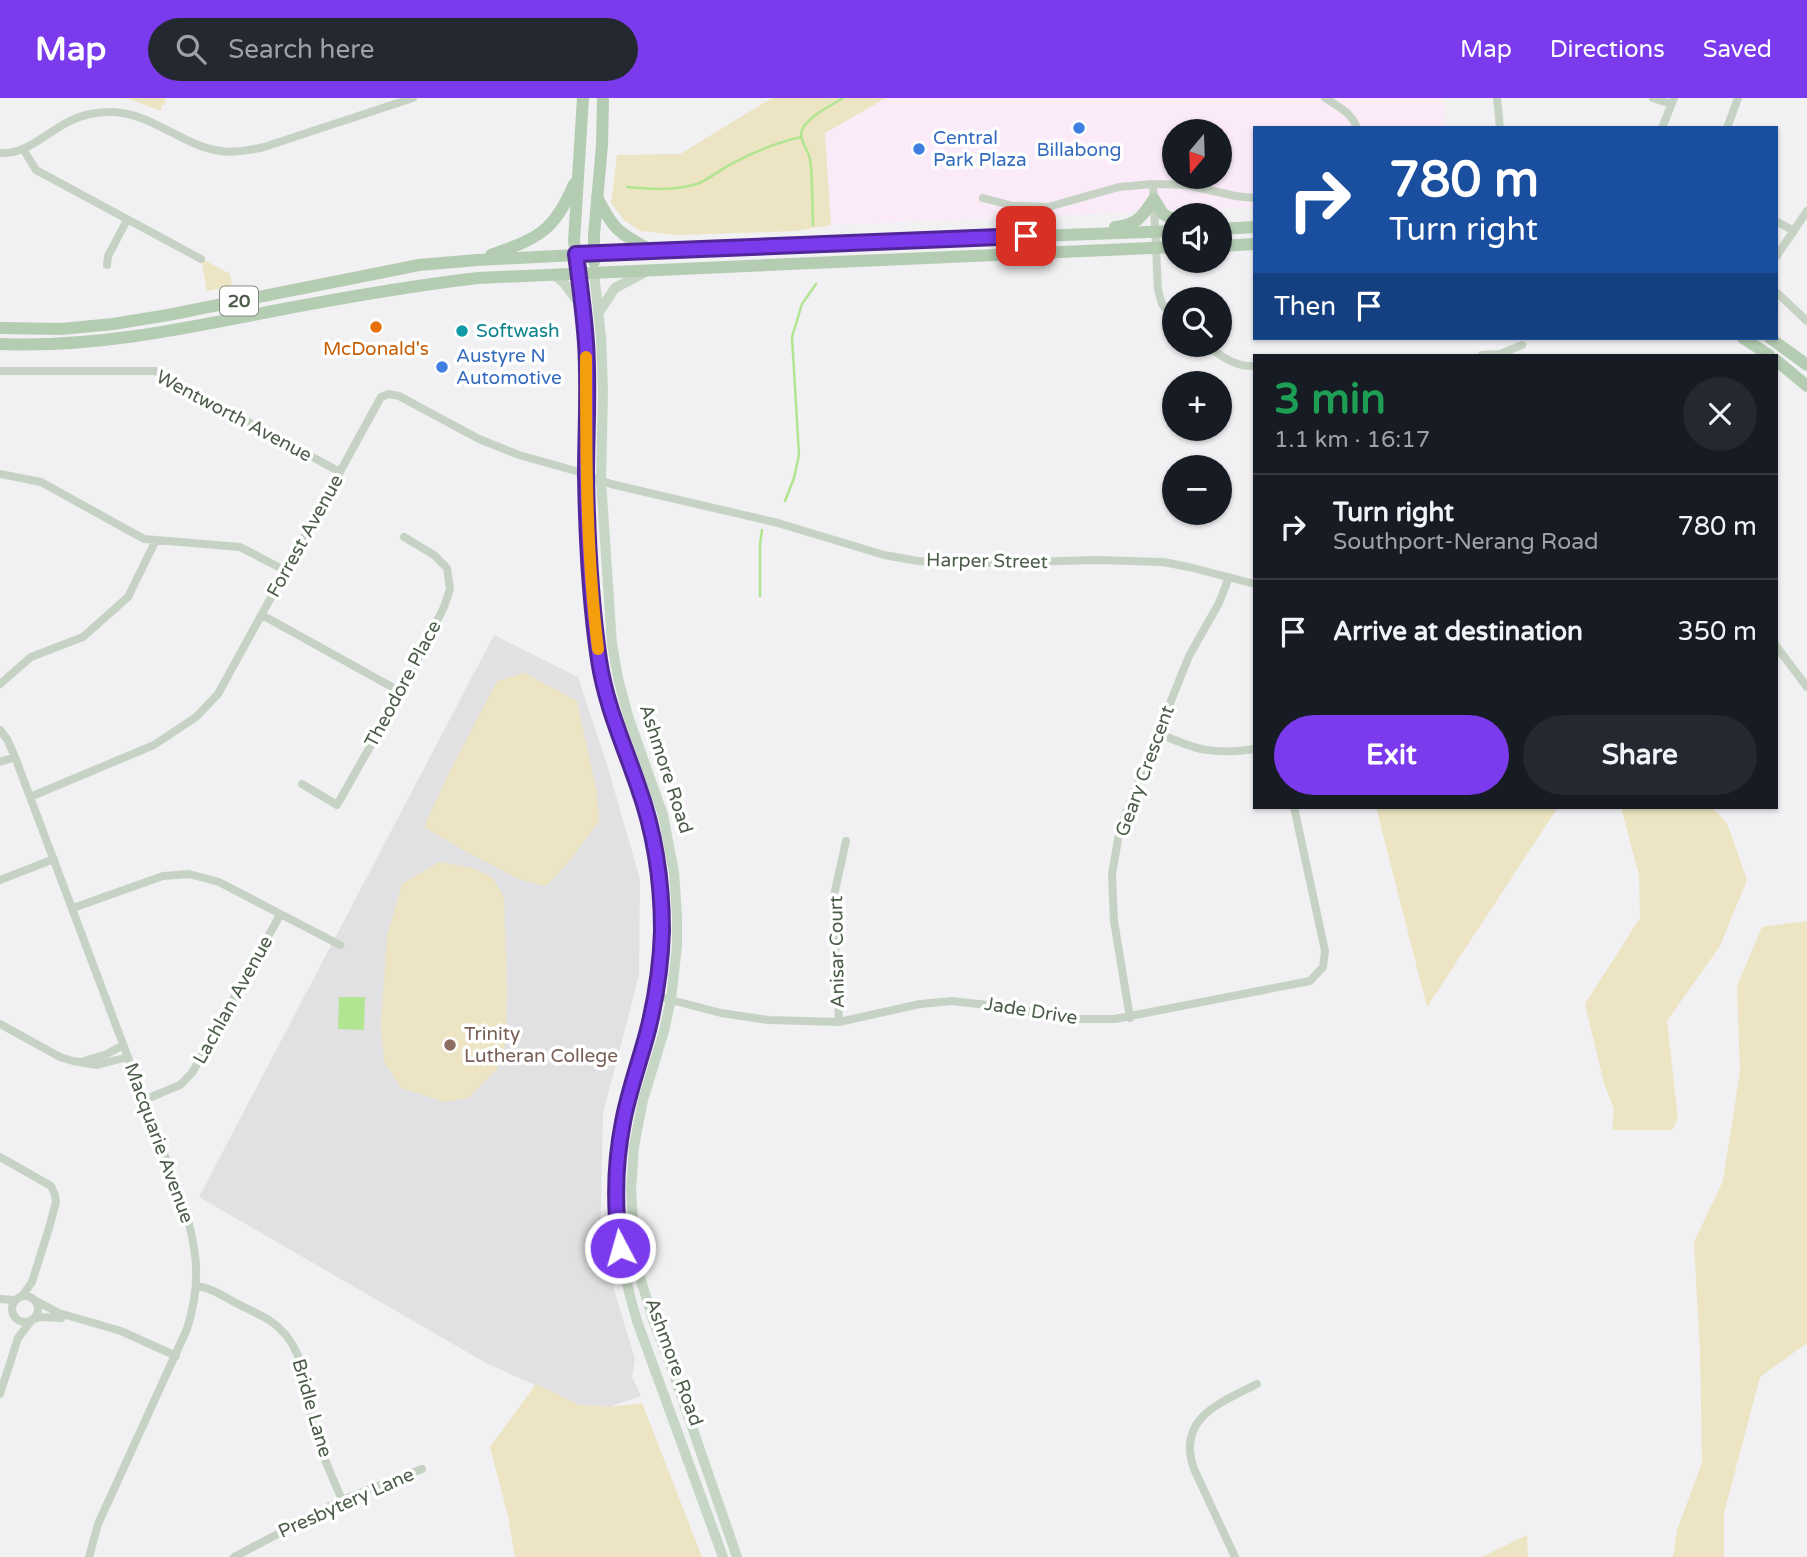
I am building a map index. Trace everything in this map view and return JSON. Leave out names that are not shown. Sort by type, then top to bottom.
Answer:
[{"type":"main road","name":"Ashmore Road","points":[[583,98],[575,242],[587,346],[588,536],[599,662],[612,717],[638,786],[657,860],[662,932],[656,996],[630,1090],[620,1141],[616,1183],[618,1233],[628,1292],[637,1321],[723,1557]]},
{"type":"main road","name":"Ashmore Road","points":[[603,98],[594,272],[601,337],[601,481],[612,644],[628,716],[661,806],[670,843],[677,946],[671,999],[643,1100],[634,1146],[631,1191],[635,1247],[640,1277],[654,1323],[737,1557]]},
{"type":"main road","points":[[477,260],[517,246],[548,228],[565,203],[578,174]]},
{"type":"main road","points":[[597,196],[615,229],[654,251]]},
{"type":"main road","points":[[1099,234],[1108,228],[1137,222],[1154,199],[1162,212]]},
{"type":"main road","points":[[1232,228],[1253,227]]},
{"type":"main road","name":"20","points":[[0,328],[61,329],[113,324],[419,265],[477,260],[756,246],[1162,232]]},
{"type":"main road","points":[[1232,245],[1253,244]]},
{"type":"main road","name":"20","points":[[0,344],[40,346],[97,342],[199,327],[412,286],[478,278],[1162,248]]},
{"type":"main road","points":[[598,312],[615,288],[648,270]]},
{"type":"main road","points":[[554,274],[583,308]]},
{"type":"main road","points":[[1746,340],[1767,354]]},
{"type":"main road","points":[[1773,340],[1807,365]]},
{"type":"main road","points":[[1778,362],[1807,386]]},
{"type":"street","points":[[0,153],[23,149],[69,121],[90,114],[117,112],[150,120],[204,147],[221,151],[243,151],[264,147],[413,98]]},
{"type":"street","points":[[1325,98],[1348,112],[1356,126]]},
{"type":"street","points":[[1497,98],[1500,126]]},
{"type":"street","points":[[1653,98],[1672,101],[1663,126]]},
{"type":"street","points":[[1728,126],[1738,98]]},
{"type":"street","points":[[23,149],[36,170],[201,259]]},
{"type":"street","points":[[983,198],[1013,206],[1048,206],[1119,187],[1153,184],[1187,185],[1253,198]]},
{"type":"street","points":[[1153,184],[1157,290],[1162,304]]},
{"type":"street","points":[[1778,254],[1807,211]]},
{"type":"street","points":[[107,265],[108,256],[127,220]]},
{"type":"street","points":[[1778,222],[1794,231]]},
{"type":"street","points":[[1778,294],[1807,321]]},
{"type":"street","points":[[1500,354],[1522,345]]},
{"type":"street","points":[[1224,357],[1242,366],[1253,366]]},
{"type":"street","name":"Wentworth Avenue","points":[[0,371],[155,371],[340,472]]},
{"type":"street","name":"Forrest Avenue","points":[[30,797],[154,745],[196,717],[218,694],[381,397],[389,394],[399,396],[505,451],[601,481]]},
{"type":"street","points":[[0,474],[41,482],[144,539],[240,547],[286,571]]},
{"type":"street","name":"Harper Street","points":[[601,481],[778,523],[884,555],[918,561],[952,564],[1131,560],[1163,562],[1189,566],[1253,583]]},
{"type":"street","name":"Theodore Place","points":[[302,784],[337,805],[401,692],[444,607],[450,589],[447,568],[434,555],[404,537]]},
{"type":"street","points":[[0,684],[31,657],[83,637],[128,597],[156,540]]},
{"type":"street","name":"Geary Crescent","points":[[1129,1018],[1115,921],[1112,874],[1120,828],[1189,656],[1219,603],[1229,577]]},
{"type":"street","points":[[262,615],[401,692]]},
{"type":"street","points":[[1778,649],[1807,687]]},
{"type":"street","name":"Macquarie Avenue","points":[[0,730],[15,757],[54,859],[185,1209],[196,1252],[197,1286],[191,1316],[176,1356],[98,1524],[89,1557]]},
{"type":"street","points":[[1158,733],[1188,746],[1212,752],[1253,749]]},
{"type":"street","points":[[0,752],[11,748]]},
{"type":"street","points":[[0,762],[15,757]]},
{"type":"street","name":"Jade Drive","points":[[656,996],[720,1013],[768,1020],[839,1022],[898,1008],[952,1001],[1006,1007],[1068,1019],[1115,1020],[1310,981],[1322,967],[1325,951],[1294,809]]},
{"type":"street","name":"Anisar Court","points":[[839,1022],[833,900],[846,841]]},
{"type":"street","points":[[0,880],[54,859]]},
{"type":"street","points":[[72,908],[163,876],[189,874],[219,882],[340,945]]},
{"type":"street","name":"Lachlan Avenue","points":[[144,1100],[180,1084],[192,1073],[280,915]]},
{"type":"street","points":[[0,1024],[60,1057],[73,1061],[97,1065],[128,1057]]},
{"type":"street","points":[[81,1062],[107,1054],[123,1045]]},
{"type":"street","points":[[0,1157],[51,1186],[56,1202],[32,1282],[12,1310]]},
{"type":"street","points":[[18,1338],[38,1308],[32,1282]]},
{"type":"street","name":"Bridle Lane","points":[[197,1286],[212,1290],[269,1320],[290,1340],[303,1366],[315,1431],[342,1500]]},
{"type":"street","points":[[0,1301],[27,1296],[52,1311],[121,1331],[176,1356]]},
{"type":"street","points":[[0,1301],[12,1310],[19,1326],[18,1338],[0,1394]]},
{"type":"street","points":[[17,1319],[23,1322],[50,1317],[82,1320]]},
{"type":"street","points":[[1235,1557],[1194,1469],[1190,1445],[1196,1424],[1206,1411],[1257,1384]]},
{"type":"street","name":"Presbytery Lane","points":[[234,1557],[342,1500],[422,1469]]},
{"type":"shaded area","points":[[119,98],[165,98],[165,105],[161,105],[161,111]]},
{"type":"shaded area","points":[[772,98],[886,98],[825,133],[831,225],[796,231],[678,235],[641,231],[625,221],[611,203],[617,155],[680,154]]},
{"type":"shaded area","points":[[886,98],[1443,98],[1445,126],[1253,126],[1253,207],[1232,208],[1232,203],[1162,203],[1162,211],[831,225],[825,133]]},
{"type":"shaded area","points":[[204,260],[230,274],[232,286],[207,291],[202,263]]},
{"type":"shaded area","name":"Trinity Lutheran College","points":[[494,635],[578,677],[640,879],[639,975],[603,1114],[600,1243],[635,1359],[632,1377],[641,1396],[609,1407],[579,1405],[486,1363],[199,1197]]},
{"type":"shaded area","points":[[525,673],[577,701],[597,793],[599,821],[569,862],[546,886],[521,880],[424,827],[497,681]]},
{"type":"shaded area","points":[[1377,809],[1557,809],[1427,1007]]},
{"type":"shaded area","points":[[1622,809],[1714,809],[1727,823],[1747,880],[1720,946],[1667,1021],[1678,1119],[1672,1130],[1612,1130],[1614,1109],[1604,1083],[1585,1004],[1640,918],[1639,875]]},
{"type":"shaded area","points":[[439,862],[472,868],[493,878],[504,897],[507,993],[505,1045],[497,1069],[468,1098],[445,1102],[401,1088],[384,1061],[381,1024],[387,937],[402,884]]},
{"type":"shaded area","points":[[1807,921],[1807,1343],[1760,1377],[1724,1513],[1724,1557],[1673,1557],[1677,1530],[1702,1463],[1694,1242],[1723,1181],[1740,1072],[1737,986],[1762,927]]},
{"type":"shaded area","points":[[339,997],[365,997],[364,1030],[338,1029]]},
{"type":"shaded area","points":[[536,1384],[579,1405],[609,1407],[642,1403],[702,1557],[515,1557],[508,1516],[490,1447]]},
{"type":"shaded area","points":[[1527,1535],[1528,1557],[1482,1557]]},
{"type":"waterway","points":[[813,225],[810,159],[801,132],[806,123],[843,98]]},
{"type":"waterway","points":[[627,187],[671,189],[697,184],[730,164],[775,144],[801,137]]},
{"type":"waterway","points":[[785,501],[799,455],[792,337],[802,304],[816,284]]},
{"type":"waterway","points":[[760,596],[762,530]]},
{"type":"slow traffic","points":[[586,357],[588,536],[598,649]]},
{"type":"place","name":"Billabong","points":[[1079,128]]},
{"type":"place","name":"Central Park Plaza","points":[[919,149]]},
{"type":"place","name":"McDonald's","points":[[376,327]]},
{"type":"place","name":"Softwash","points":[[462,331]]},
{"type":"place","name":"Austyre N Automotive","points":[[442,367]]},
{"type":"place","name":"Trinity Lutheran College","points":[[450,1045]]},
{"type":"route","points":[[620,1248],[616,1167],[630,1090],[654,1002],[660,960],[662,912],[653,837],[638,786],[612,717],[599,662],[588,536],[587,346],[576,254],[1026,236]]}]
